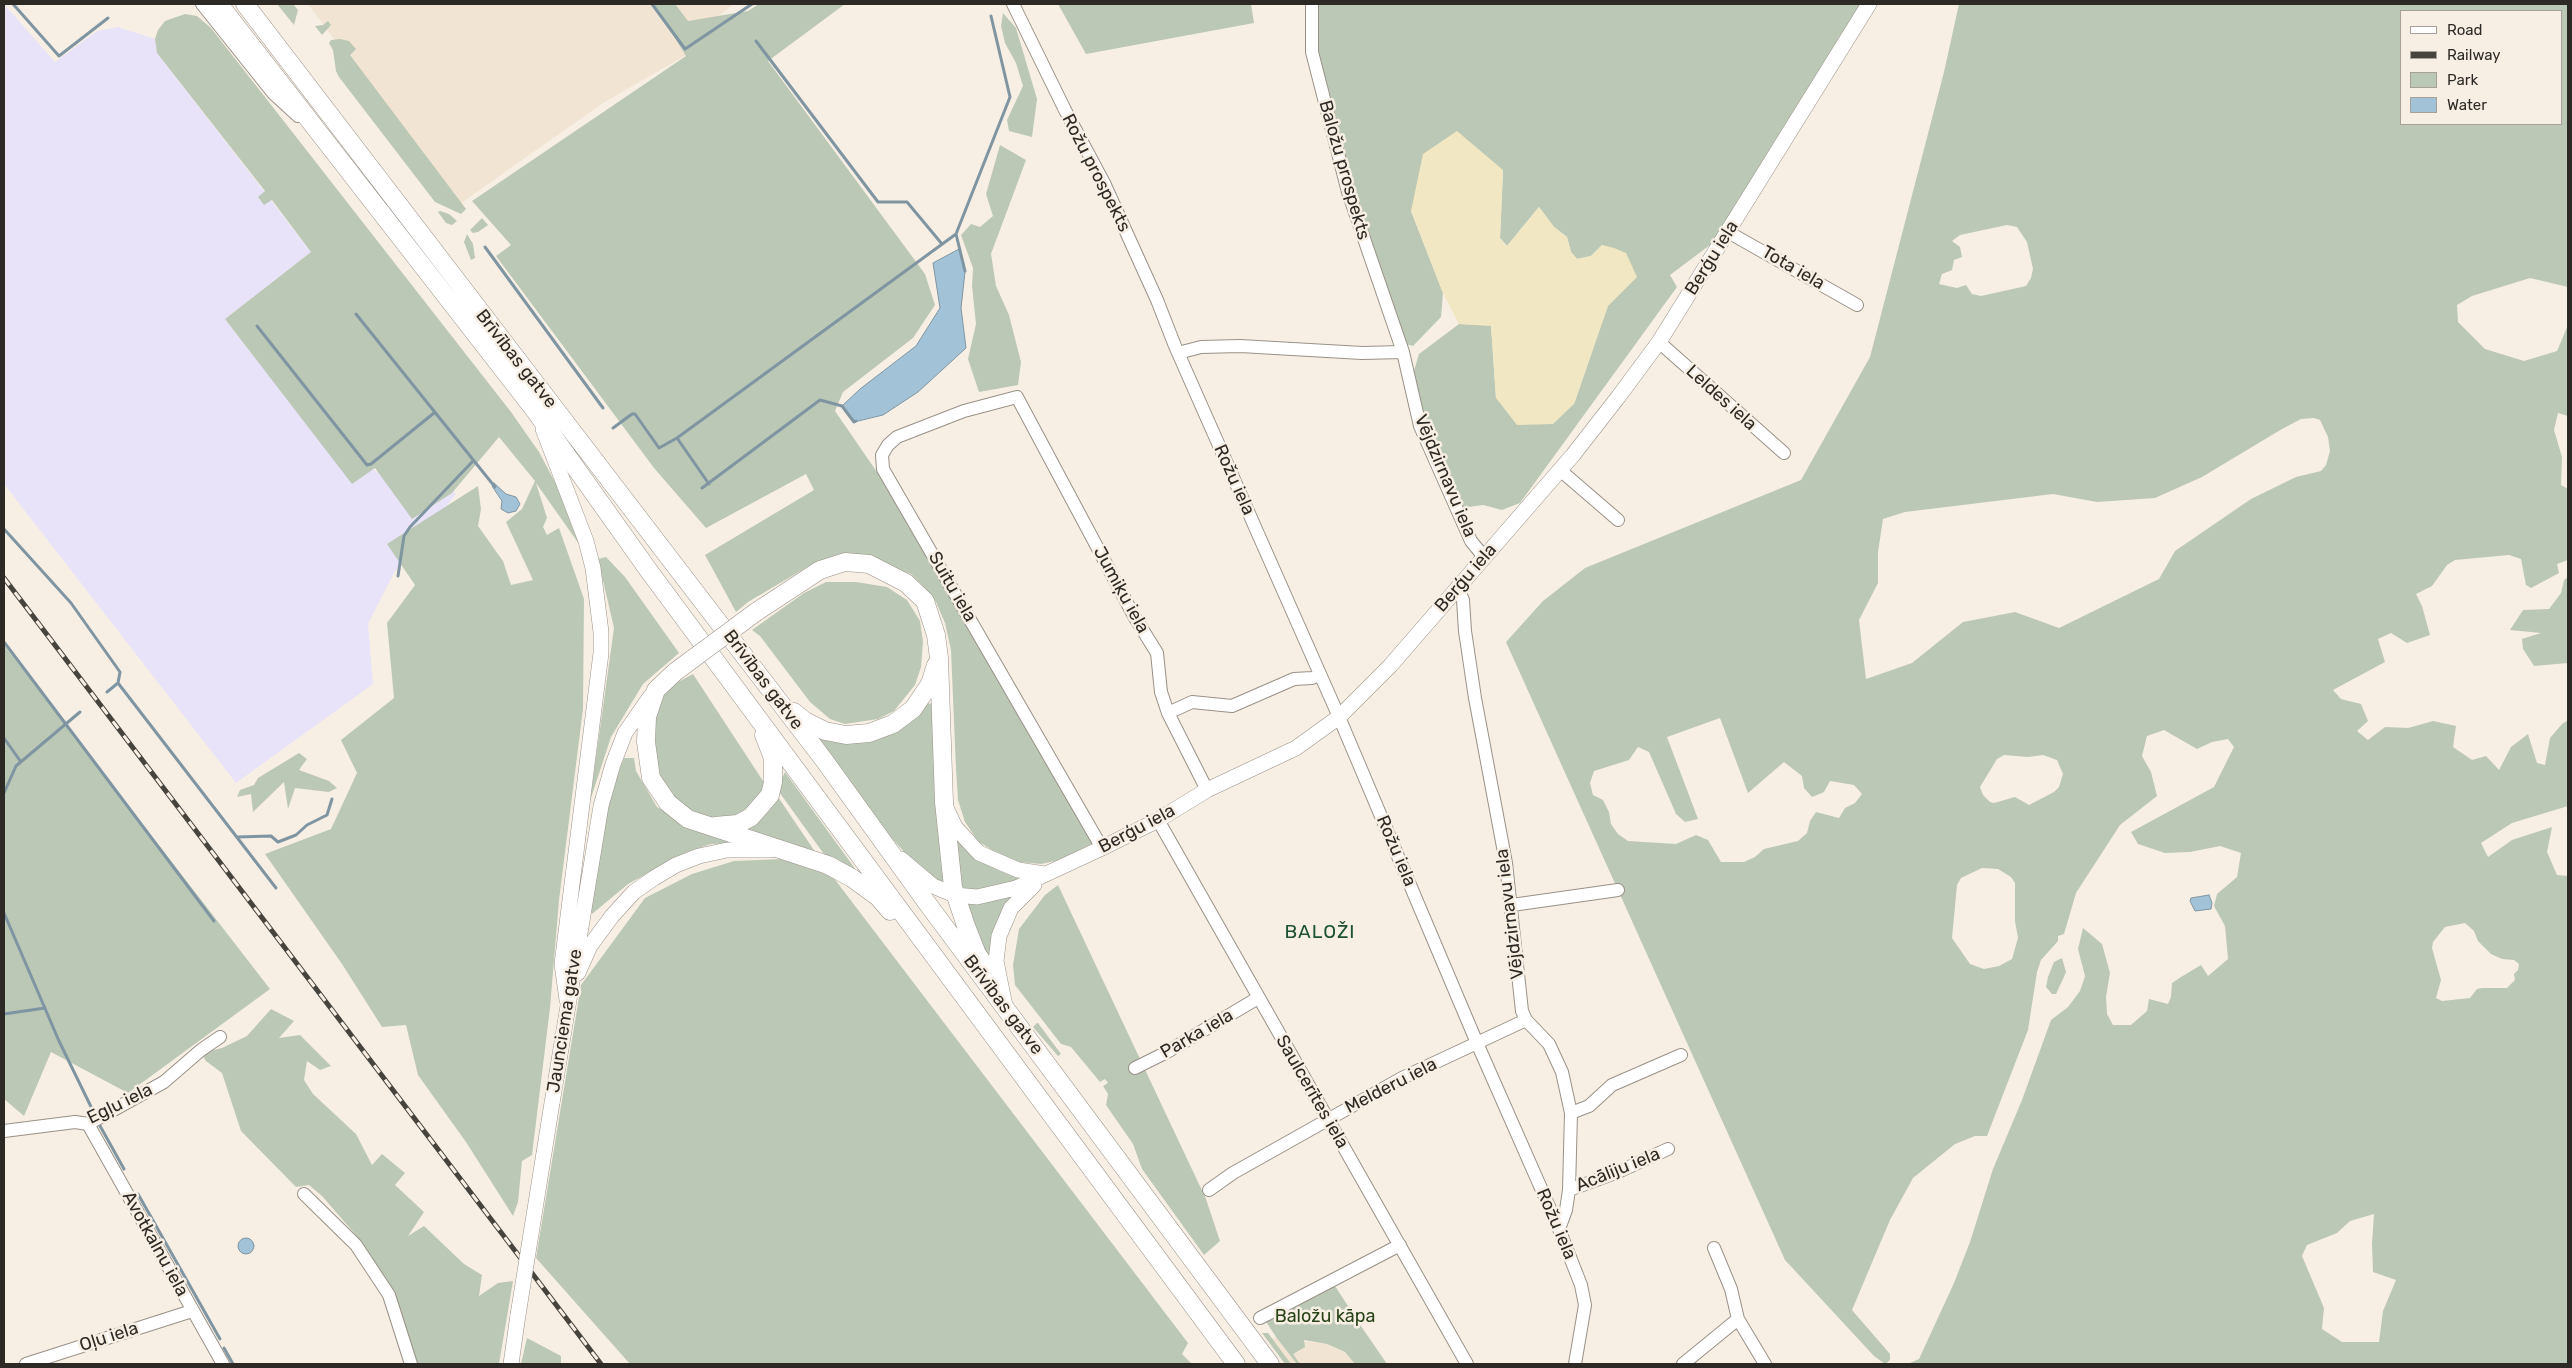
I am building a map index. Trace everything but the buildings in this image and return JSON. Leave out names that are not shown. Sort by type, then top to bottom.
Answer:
[{"type":"highway","name":"Brīvības gatve","points":[[219,4],[317,133],[536,412],[654,578],[1236,1364]]},
{"type":"highway","name":"Brīvības gatve","points":[[244,4],[824,760],[885,846],[1270,1364]]},
{"type":"highway","points":[[944,968],[923,952],[878,897],[852,878],[828,865],[688,820],[668,803],[652,778],[646,742],[647,717],[656,690],[675,672],[756,612],[820,570],[845,562],[869,564],[906,583],[925,601],[936,636],[939,658],[944,802],[947,841],[955,895],[977,954],[1000,989]]},
{"type":"highway","points":[[740,649],[754,660],[793,710],[805,721],[820,730],[846,735],[869,733],[893,724],[913,708],[930,684],[939,658]]},
{"type":"highway","points":[[705,826],[725,826],[751,817],[770,795],[773,782],[773,758],[755,712]]},
{"type":"main road","name":"Berģu iela","points":[[885,846],[933,886],[955,895],[977,897],[993,895],[1016,888],[1158,820],[1207,790],[1296,748],[1340,717],[1390,666],[1560,470],[1659,342],[1869,4]]},
{"type":"main road","points":[[536,412],[586,541],[593,568],[601,632],[601,653],[562,964],[567,1000]]},
{"type":"main road","name":"Jaunciema gatve","points":[[511,1364],[567,1000],[601,806],[613,764],[625,733],[656,690]]},
{"type":"main road","points":[[944,802],[955,827],[979,853],[1018,870],[1046,874]]},
{"type":"main road","points":[[567,1000],[590,946],[612,916],[634,892],[647,882],[676,865],[700,856],[727,850],[779,850]]},
{"type":"main road","points":[[1005,1008],[996,961],[1003,923],[1020,897],[1046,874]]},
{"type":"street","points":[[202,4],[273,92],[317,133]]},
{"type":"street","name":"Rožu prospekts","points":[[1012,4],[1064,110],[1104,184],[1157,300],[1177,349]]},
{"type":"street","name":"Baložu prospekts","points":[[1312,4],[1312,52],[1348,192],[1397,333]]},
{"type":"street","name":"Tota iela","points":[[1728,232],[1857,305]]},
{"type":"street","name":"Vējdzirnavu iela","points":[[1397,333],[1420,426],[1471,542],[1484,557]]},
{"type":"street","name":"Leldes iela","points":[[1659,342],[1784,453]]},
{"type":"street","points":[[1177,349],[1240,346],[1362,354],[1403,352]]},
{"type":"street","name":"Rožu iela","points":[[1177,349],[1340,717],[1477,1043],[1559,1229],[1581,1285],[1585,1305],[1575,1364]]},
{"type":"street","name":"Jumiķu iela","points":[[1017,397],[1134,616],[1157,653],[1161,692],[1168,712],[1207,790]]},
{"type":"street","name":"Suitu iela","points":[[1017,397],[964,411],[897,437],[888,445],[882,455],[883,469],[1102,848]]},
{"type":"street","points":[[1560,470],[1618,520]]},
{"type":"street","name":"Vējdzirnavu iela","points":[[1457,587],[1463,600],[1465,631],[1475,698],[1506,863],[1522,1011],[1526,1020]]},
{"type":"street","points":[[1168,712],[1192,702],[1232,706],[1294,679],[1312,678],[1320,675]]},
{"type":"street","name":"Saulcerītes iela","points":[[1158,820],[1468,1364]]},
{"type":"street","points":[[1512,905],[1618,890]]},
{"type":"street","name":"Parka iela","points":[[1135,1068],[1167,1052],[1258,998]]},
{"type":"street","points":[[1526,1020],[1549,1044],[1562,1072],[1571,1113],[1569,1190],[1566,1210],[1559,1229]]},
{"type":"street","name":"Melderu iela","points":[[1209,1190],[1328,1119],[1402,1078],[1526,1020]]},
{"type":"street","name":"Egļu iela","points":[[4,1131],[75,1122],[88,1124],[164,1082],[201,1050],[220,1037]]},
{"type":"street","points":[[1571,1113],[1589,1106],[1612,1085],[1681,1054]]},
{"type":"street","name":"Avotkalnu iela","points":[[88,1124],[223,1364]]},
{"type":"street","name":"Acāliju iela","points":[[1569,1190],[1618,1172],[1668,1150]]},
{"type":"street","points":[[304,1194],[356,1245],[389,1295],[411,1364]]},
{"type":"street","points":[[1260,1318],[1400,1245]]},
{"type":"street","points":[[1714,1248],[1731,1289],[1738,1319],[1765,1364]]},
{"type":"street","name":"Oļu iela","points":[[26,1364],[192,1311]]},
{"type":"street","points":[[1683,1364],[1738,1319]]},
{"type":"shaded area","points":[[4,4],[55,62],[97,31],[118,27],[155,39],[157,53],[311,252],[225,319],[353,483],[374,468],[376,473],[412,445],[456,494],[394,573],[368,624],[373,684],[236,783],[4,484]]},
{"type":"shaded area","points":[[308,4],[734,4],[714,19],[688,54],[603,103],[457,206]]},
{"type":"shaded area","points":[[1265,1337],[1326,1344],[1344,1352],[1360,1364],[1286,1364]]},
{"type":"green space","points":[[277,4],[293,4],[298,10],[294,25]]},
{"type":"green space","points":[[654,4],[675,4],[688,21],[748,11],[759,4],[845,4],[768,61],[925,274],[935,305],[913,338],[843,392],[835,411],[879,475],[1097,841],[1060,860],[1041,864],[1019,862],[996,853],[978,841],[965,822],[958,800],[951,650],[945,623],[936,602],[925,588],[911,574],[855,554],[814,563],[748,602],[736,612],[705,555],[814,490],[806,474],[706,528],[654,468],[496,256],[511,245],[472,201],[686,56]]},
{"type":"green space","points":[[1058,4],[1251,4],[1254,23],[1086,54]]},
{"type":"green space","points":[[1316,4],[1861,4],[1714,242],[1670,275],[1677,287],[1520,503],[1502,510],[1483,505],[1461,508],[1419,408],[1413,374],[1419,354],[1459,324],[1491,325],[1496,398],[1574,404],[1608,305],[1636,277],[1602,245],[1591,256],[1577,259],[1571,252],[1567,237],[1554,227],[1539,207],[1507,246],[1500,238],[1503,170],[1411,211],[1443,293],[1441,317],[1413,346],[1405,344],[1372,258],[1316,57]]},
{"type":"green space","points":[[1959,4],[2568,4],[2568,287],[2530,278],[2472,296],[2457,305],[2458,322],[2485,349],[2524,361],[2557,351],[2568,325],[2568,416],[2558,413],[2554,430],[2562,457],[2561,485],[2568,489],[2568,560],[2557,564],[2559,573],[2531,588],[2526,585],[2521,559],[2509,555],[2455,560],[2447,565],[2432,586],[2416,594],[2422,606],[2430,635],[2407,643],[2391,633],[2378,639],[2385,662],[2333,690],[2341,699],[2361,704],[2368,721],[2357,731],[2368,740],[2385,727],[2408,728],[2433,721],[2456,726],[2453,747],[2472,760],[2486,756],[2499,770],[2511,747],[2528,734],[2537,763],[2545,765],[2550,738],[2568,720],[2568,806],[2512,823],[2481,843],[2488,857],[2512,840],[2552,827],[2547,852],[2557,875],[2568,876],[2568,1364],[1908,1364],[1919,1359],[1954,1283],[1970,1242],[1993,1169],[2022,1100],[2051,1020],[2068,1007],[2080,991],[2085,976],[2078,949],[2083,928],[2102,944],[2110,973],[2106,997],[2107,1014],[2113,1025],[2131,1025],[2147,1011],[2149,999],[2168,1004],[2171,997],[2172,983],[2201,965],[2208,976],[2228,959],[2225,926],[2214,906],[2217,894],[2237,877],[2241,853],[2220,846],[2190,852],[2165,853],[2138,844],[2131,832],[2214,787],[2234,747],[2228,739],[2212,742],[2197,749],[2164,730],[2147,736],[2142,756],[2151,772],[2157,796],[2120,825],[2076,893],[2064,934],[2058,936],[2058,941],[2041,960],[2037,972],[2028,1030],[1987,1136],[1975,1136],[1955,1144],[1913,1178],[1890,1220],[1852,1310],[1890,1354],[1890,1360],[1885,1364],[1874,1356],[1785,1260],[1506,642],[1543,601],[1585,568],[1801,480],[1870,357],[1944,72]],"holes":[[[2007,225],[2017,227],[2027,242],[2033,269],[2031,278],[2026,286],[1981,296],[1972,294],[1966,285],[1957,288],[1939,284],[1942,274],[1952,270],[1954,260],[1962,257],[1960,247],[1952,241],[1960,235]],[[2314,418],[2320,420],[2328,437],[2330,451],[2326,465],[2321,471],[2296,477],[2251,499],[2175,551],[2159,579],[2059,628],[2015,612],[1963,622],[1912,663],[1866,679],[1859,620],[1878,583],[1878,552],[1883,519],[1905,512],[2053,494],[2097,502],[2155,498],[2202,477],[2301,419]],[[1720,718],[1748,793],[1784,762],[1802,776],[1804,788],[1812,797],[1824,792],[1830,781],[1854,785],[1862,794],[1855,803],[1845,808],[1839,818],[1816,812],[1810,821],[1807,833],[1798,841],[1764,849],[1755,857],[1744,862],[1721,862],[1708,840],[1696,835],[1676,844],[1628,841],[1618,834],[1611,824],[1609,812],[1603,800],[1593,795],[1590,783],[1594,771],[1629,760],[1638,747],[1649,752],[1676,814],[1685,822],[1698,819],[1667,737]],[[2004,755],[2028,757],[2043,755],[2057,760],[2063,774],[2059,787],[2054,792],[2029,805],[2015,797],[1994,803],[1990,802],[1983,795],[1980,787],[1997,759]],[[1982,868],[1998,869],[2011,877],[2015,883],[2015,921],[2018,938],[2012,959],[1999,966],[1984,969],[1970,964],[1952,938],[1957,885],[1961,878]],[[2465,923],[2474,931],[2478,941],[2491,954],[2502,959],[2514,960],[2519,964],[2518,970],[2514,974],[2515,980],[2507,988],[2477,989],[2470,998],[2442,1001],[2436,998],[2441,980],[2432,948],[2433,942],[2445,927]],[[2374,1214],[2373,1272],[2396,1280],[2383,1311],[2379,1342],[2342,1342],[2322,1329],[2324,1308],[2302,1256],[2307,1245],[2337,1233],[2350,1221]]]},
{"type":"green space","points":[[1003,13],[1016,28],[1037,99],[1032,137],[1009,131],[1007,120],[1023,86],[1016,63],[1005,43],[1001,26]]},
{"type":"green space","points":[[185,14],[197,16],[211,28],[511,412],[539,452],[556,484],[579,544],[536,483],[547,518],[543,527],[547,535],[559,528],[584,599],[583,709],[559,900],[550,1008],[532,1155],[522,1161],[518,1202],[513,1216],[466,1142],[418,1075],[406,1025],[382,1027],[342,964],[265,854],[331,829],[357,773],[341,740],[394,698],[387,623],[415,585],[387,544],[478,486],[481,509],[478,526],[503,561],[511,585],[533,580],[506,522],[522,509],[535,481],[499,437],[452,493],[412,519],[375,468],[352,484],[225,319],[311,252],[272,200],[264,205],[258,197],[265,191],[157,53],[155,39],[158,30],[165,21]]},
{"type":"green space","points":[[328,21],[331,25],[322,35],[315,26],[323,25]]},
{"type":"green space","points":[[331,40],[349,41],[356,49],[350,55],[466,209],[461,214],[435,202],[339,77],[336,71],[333,50],[329,43]]},
{"type":"green space","points":[[1000,145],[1026,160],[991,254],[996,286],[1009,315],[1021,362],[1018,385],[979,392],[968,359],[976,324],[972,286],[973,268],[961,235],[971,224],[980,227],[993,216],[986,194]]},
{"type":"green space","points":[[438,212],[449,214],[457,221],[452,225],[446,223]]},
{"type":"green space","points":[[482,218],[488,225],[473,233],[470,230]]},
{"type":"green space","points":[[467,234],[473,244],[475,258],[471,260],[464,242]]},
{"type":"green space","points":[[606,557],[625,577],[679,653],[643,684],[611,737],[590,801],[614,628],[598,559]]},
{"type":"green space","points":[[2568,577],[2568,663],[2534,666],[2523,649],[2522,639],[2541,633],[2510,630],[2523,610],[2549,609],[2561,593],[2564,580]]},
{"type":"green space","points":[[826,582],[856,582],[887,587],[907,600],[920,621],[923,642],[921,667],[915,685],[894,711],[878,719],[845,724],[830,719],[810,702],[760,636],[752,630],[804,593]]},
{"type":"green space","points":[[4,645],[270,989],[128,1093],[51,1052],[24,1116],[4,1099]]},
{"type":"green space","points":[[693,674],[765,784],[764,789],[748,812],[729,817],[704,817],[680,804],[659,776],[653,726],[665,689]]},
{"type":"green space","points":[[926,703],[933,704],[948,887],[935,882],[914,863],[879,824],[819,738],[833,741]]},
{"type":"green space","points":[[299,753],[307,759],[299,770],[329,781],[337,788],[329,792],[295,788],[288,809],[284,782],[253,812],[251,794],[237,797],[240,790],[254,785],[258,778]]},
{"type":"green space","points":[[624,758],[634,758],[636,771],[657,807],[712,836],[737,843],[711,844],[687,852],[628,884],[592,914],[589,903],[608,800]]},
{"type":"green space","points":[[785,772],[856,870],[851,873],[826,857],[777,789]]},
{"type":"green space","points":[[776,794],[818,856],[734,830]]},
{"type":"green space","points":[[951,831],[970,854],[1000,871],[1018,876],[1017,882],[1012,885],[959,892]]},
{"type":"green space","points":[[783,859],[833,877],[1188,1343],[1182,1354],[1192,1364],[630,1364],[536,1258],[581,985],[645,898],[692,874],[734,861]]},
{"type":"green space","points":[[1058,885],[1206,1199],[1220,1241],[1204,1255],[1142,1169],[1133,1144],[1106,1105],[1108,1094],[1103,1086],[1108,1083],[1105,1079],[1100,1082],[1071,1047],[1061,1044],[1015,985],[1013,965],[1019,929],[1045,895]]},
{"type":"green space","points":[[1008,896],[1012,901],[992,957],[985,959],[961,902]]},
{"type":"green space","points":[[2062,958],[2066,972],[2056,994],[2052,994],[2046,987],[2048,977],[2054,962]]},
{"type":"green space","points":[[271,1009],[294,1021],[279,1038],[300,1035],[331,1066],[320,1070],[307,1061],[304,1080],[313,1094],[356,1134],[372,1165],[382,1154],[405,1173],[395,1185],[424,1212],[408,1236],[424,1226],[464,1264],[482,1275],[479,1296],[498,1283],[513,1281],[499,1364],[418,1364],[394,1293],[361,1241],[322,1196],[309,1185],[296,1187],[241,1131],[222,1073],[206,1061],[201,1053],[222,1048],[247,1036]]},
{"type":"green space","points":[[1037,1023],[1061,1054],[1058,1056],[1033,1027]]},
{"type":"green space","name":"Baložu kāpa","points":[[1333,1283],[1387,1364],[1355,1364],[1345,1352],[1327,1344],[1304,1340],[1305,1347],[1293,1354],[1300,1364],[1297,1364],[1265,1320]]},
{"type":"green space","points":[[1262,1333],[1268,1333],[1291,1364],[1285,1364]]},
{"type":"green space","points":[[527,1338],[561,1356],[561,1364],[521,1364]]},
{"type":"sand","points":[[1457,131],[1503,170],[1500,238],[1507,246],[1539,207],[1554,227],[1567,237],[1571,252],[1577,259],[1591,256],[1602,245],[1614,248],[1626,253],[1637,277],[1608,306],[1574,404],[1553,424],[1517,425],[1496,398],[1491,326],[1459,324],[1443,293],[1411,211],[1423,154]]},
{"type":"water","points":[[959,249],[965,272],[961,308],[966,348],[918,392],[883,415],[854,422],[842,406],[860,389],[916,346],[940,308],[933,263]]},
{"type":"water","points":[[494,483],[506,494],[516,497],[520,504],[516,511],[508,513],[501,509],[502,501],[492,486]]},
{"type":"water","points":[[2209,895],[2212,903],[2211,909],[2195,911],[2190,901],[2191,898]]},
{"type":"water","points":[[246,1238],[252,1240],[254,1246],[252,1252],[246,1254],[240,1252],[238,1246],[240,1240]]},
{"type":"waterway","points":[[13,4],[59,56],[108,18]]},
{"type":"waterway","points":[[652,4],[685,49],[752,4]]},
{"type":"waterway","points":[[965,271],[956,234],[1010,97],[991,16]]},
{"type":"waterway","points":[[756,41],[878,202],[907,202],[942,244]]},
{"type":"waterway","points":[[613,428],[632,414],[635,414],[659,448],[677,438],[956,234]]},
{"type":"waterway","points":[[485,247],[603,408]]},
{"type":"waterway","points":[[356,314],[495,487]]},
{"type":"waterway","points":[[257,326],[367,465],[371,464],[434,413]]},
{"type":"waterway","points":[[702,488],[820,400],[842,406],[854,422],[856,421]]},
{"type":"waterway","points":[[677,438],[709,484]]},
{"type":"waterway","points":[[398,576],[404,536],[410,527],[473,461]]},
{"type":"waterway","points":[[4,529],[71,603],[120,672],[118,683]]},
{"type":"waterway","points":[[4,642],[214,921]]},
{"type":"waterway","points":[[107,692],[118,683],[276,888]]},
{"type":"waterway","points":[[4,793],[16,766],[80,712]]},
{"type":"waterway","points":[[4,738],[21,762]]},
{"type":"waterway","points":[[237,837],[271,836],[278,842],[296,835],[307,825],[327,815],[332,799]]},
{"type":"waterway","points":[[4,913],[59,1041],[95,1115]]},
{"type":"waterway","points":[[4,1014],[45,1008]]},
{"type":"waterway","points":[[99,1124],[124,1169]]},
{"type":"waterway","points":[[138,1194],[220,1339]]},
{"type":"waterway","points":[[224,1348],[233,1364]]},
{"type":"railway","points":[[4,578],[601,1364]]},
{"type":"district","name":"BALOŽI","points":[[1320,933]]}]
